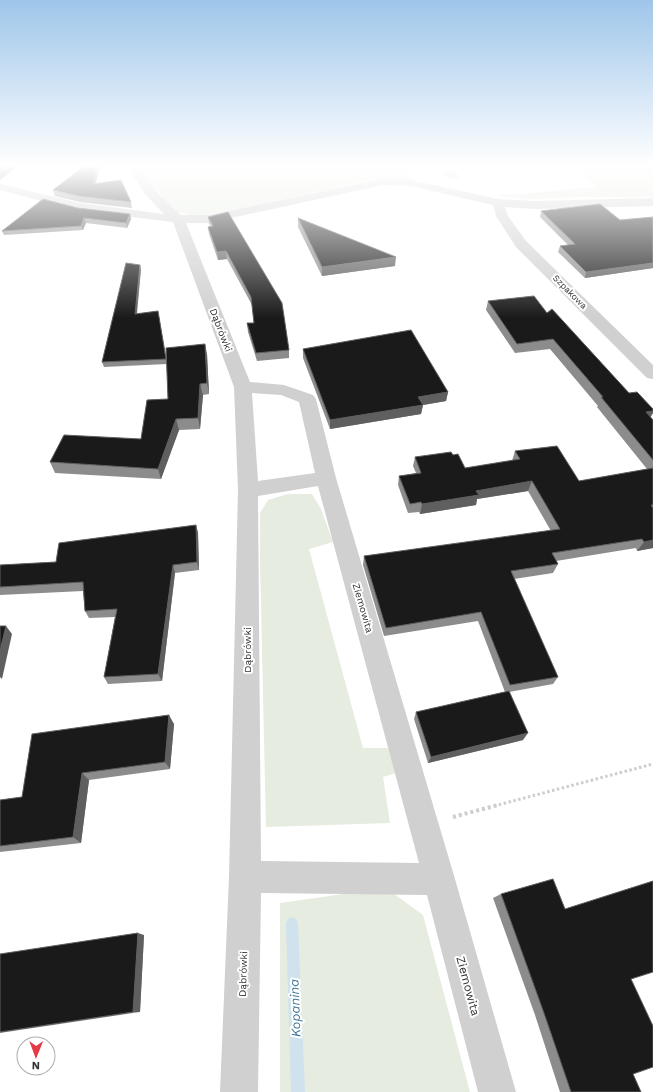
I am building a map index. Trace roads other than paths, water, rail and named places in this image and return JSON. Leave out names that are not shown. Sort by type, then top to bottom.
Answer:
[{"type":"street","points":[[148,216],[178,220],[218,216]]},
{"type":"street","points":[[174,216],[178,220]]},
{"type":"street","name":"Szpakowa","points":[[502,216],[521,244],[653,374]]},
{"type":"street","name":"Dąbrówki","points":[[178,220],[243,387],[248,490],[246,877],[239,1092]]},
{"type":"street","name":"Ziemowita","points":[[243,387],[284,390],[307,399],[326,478],[424,825],[497,1092]]},
{"type":"street","points":[[248,490],[326,478]]},
{"type":"street","points":[[246,877],[439,880]]},
{"type":"waterway","name":"Kopanina","points":[[292,923],[298,1092]]}]
